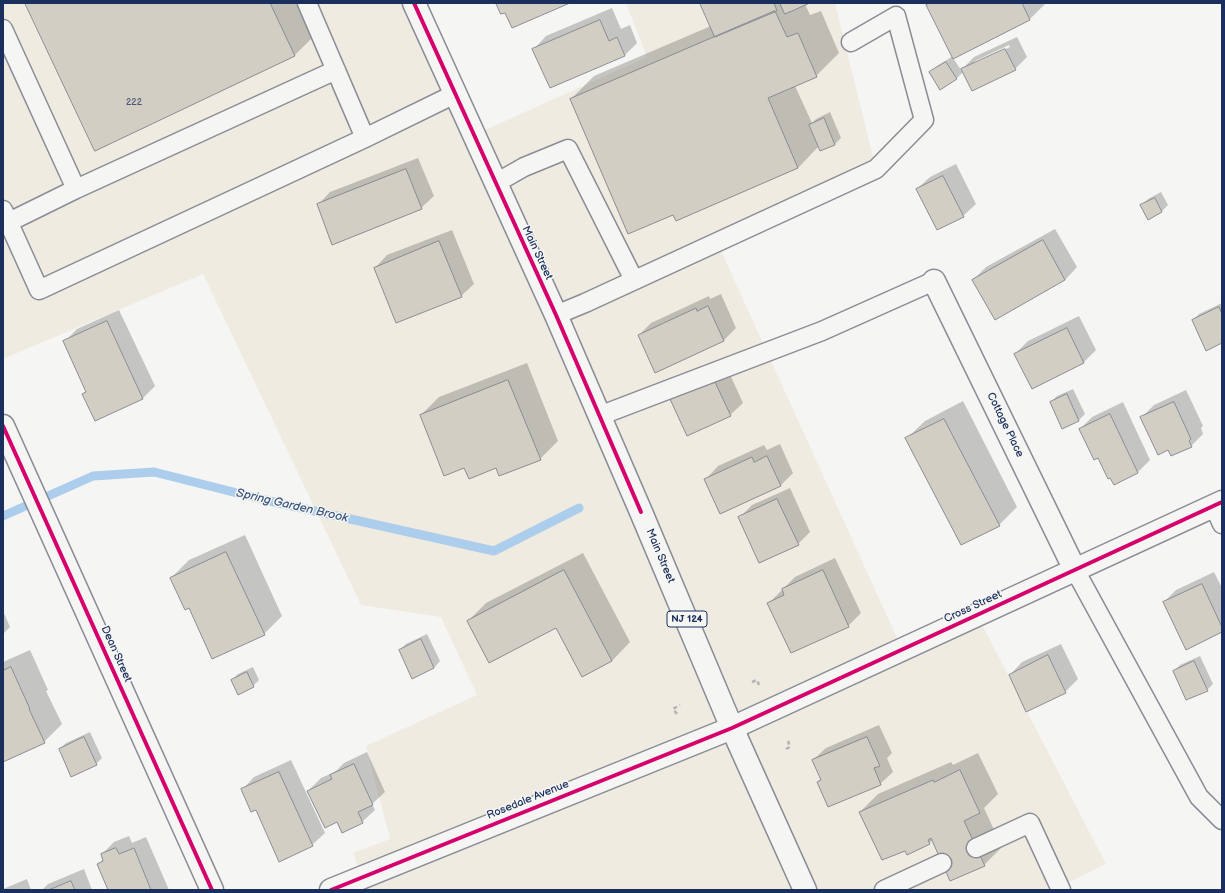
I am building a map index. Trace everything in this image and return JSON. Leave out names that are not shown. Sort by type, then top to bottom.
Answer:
[{"type":"street","name":"Main Street","points":[[414,3],[556,315],[732,728],[805,890]]},
{"type":"street","name":"Cottage Place","points":[[934,281],[1075,570]]},
{"type":"street","name":"Dean Street","points":[[3,426],[212,890]]},
{"type":"street","name":"Cross Street","points":[[732,728],[1075,570],[1219,511]]},
{"type":"street","name":"Rosedale Avenue","points":[[331,890],[732,728]]},
{"type":"lane","points":[[307,3],[365,138]]},
{"type":"lane","points":[[556,315],[876,169],[924,120],[896,16],[851,42]]},
{"type":"lane","points":[[3,29],[76,189]]},
{"type":"lane","points":[[336,70],[76,189],[6,216],[39,290],[365,138],[455,94]]},
{"type":"lane","points":[[496,183],[524,167],[568,149],[634,280]]},
{"type":"lane","points":[[600,416],[822,332],[934,281]]},
{"type":"lane","points":[[1075,570],[1198,797],[1222,820]]},
{"type":"lane","points":[[976,848],[1030,823],[1061,890]]},
{"type":"lane","points":[[884,890],[942,863]]},
{"type":"path","points":[[752,682],[757,680]]},
{"type":"path","points":[[677,714],[673,709],[680,705]]},
{"type":"path","points":[[786,749],[790,747],[788,742]]},
{"type":"shaded area","points":[[3,3],[414,3],[474,135],[647,57],[626,3],[835,3],[876,169],[717,242],[902,649],[977,615],[1106,864],[1054,890],[367,890],[353,853],[390,839],[366,746],[477,695],[441,617],[361,605],[203,274],[3,359]]},
{"type":"building","points":[[25,3],[270,3],[295,56],[95,151]]},
{"type":"building","points":[[496,3],[570,3],[512,28],[505,13],[501,14]]},
{"type":"building","points":[[700,3],[774,3],[777,11],[715,37]]},
{"type":"building","points":[[780,3],[810,3],[785,14]]},
{"type":"building","points":[[931,3],[1022,3],[1030,20],[953,59],[926,5]]},
{"type":"building","points":[[775,11],[787,37],[798,33],[817,77],[768,98],[798,168],[676,221],[673,215],[628,234],[570,99]]},
{"type":"building","points":[[600,20],[609,41],[617,37],[625,56],[550,88],[532,49]]},
{"type":"building","points":[[1005,49],[1016,70],[972,91],[961,69]]},
{"type":"building","points":[[946,62],[957,79],[940,90],[929,72]]},
{"type":"building","points":[[824,118],[835,145],[820,151],[809,125]]},
{"type":"building","points":[[406,169],[422,209],[332,245],[317,204]]},
{"type":"building","points":[[943,176],[964,217],[937,230],[916,189]]},
{"type":"building","points":[[1155,198],[1162,212],[1148,220],[1140,205]]},
{"type":"building","points":[[1043,240],[1065,280],[995,320],[972,280]]},
{"type":"building","points":[[439,241],[462,297],[396,323],[374,268]]},
{"type":"building","points":[[708,306],[724,341],[655,373],[638,335],[696,308],[697,311]]},
{"type":"building","points":[[1219,307],[1222,314],[1222,343],[1206,351],[1192,320]]},
{"type":"building","points":[[107,321],[143,399],[95,421],[82,394],[86,392],[63,341]]},
{"type":"building","points":[[1067,328],[1084,363],[1032,389],[1014,354]]},
{"type":"building","points":[[508,380],[541,460],[499,476],[496,468],[469,479],[464,468],[444,476],[420,415]]},
{"type":"building","points":[[714,380],[731,416],[687,436],[670,399]]},
{"type":"building","points":[[1067,394],[1079,421],[1062,429],[1050,402]]},
{"type":"building","points":[[1174,402],[1191,439],[1189,441],[1192,447],[1171,456],[1168,450],[1158,455],[1140,417]]},
{"type":"building","points":[[1110,414],[1138,473],[1114,485],[1110,478],[1108,479],[1098,458],[1094,460],[1079,429]]},
{"type":"building","points":[[944,419],[1000,526],[961,545],[905,438]]},
{"type":"building","points":[[767,456],[781,486],[720,514],[704,479],[752,457],[754,462]]},
{"type":"building","points":[[777,499],[799,545],[759,563],[738,517]]},
{"type":"building","points":[[226,552],[265,635],[212,659],[189,608],[185,610],[170,578]]},
{"type":"building","points":[[564,570],[612,661],[582,677],[556,628],[489,663],[467,621]]},
{"type":"building","points":[[823,570],[849,627],[791,653],[767,603],[784,595],[782,589]]},
{"type":"building","points":[[1202,584],[1222,627],[1222,632],[1186,650],[1163,602]]},
{"type":"building","points":[[421,639],[434,668],[412,679],[399,650]]},
{"type":"building","points":[[1048,655],[1066,693],[1026,712],[1009,675]]},
{"type":"building","points":[[1194,661],[1208,691],[1186,700],[1173,671]]},
{"type":"building","points":[[11,667],[45,743],[3,762],[3,671]]},
{"type":"building","points":[[247,672],[254,687],[238,695],[231,680]]},
{"type":"building","points":[[84,737],[97,765],[71,777],[59,749]]},
{"type":"building","points":[[867,737],[880,766],[874,768],[881,785],[828,807],[817,782],[821,780],[812,760]]},
{"type":"building","points":[[354,764],[373,805],[358,812],[363,823],[342,833],[337,822],[325,828],[307,791],[332,779],[330,775]]},
{"type":"building","points":[[960,770],[980,813],[964,821],[985,866],[950,881],[931,838],[928,840],[930,844],[907,855],[905,851],[882,860],[859,812]]},
{"type":"building","points":[[279,772],[313,846],[279,862],[256,810],[251,812],[241,789]]},
{"type":"building","points":[[116,848],[119,854],[134,848],[151,890],[108,890],[97,864],[103,861],[101,854]]},
{"type":"building","points":[[71,881],[75,890],[49,890]]},
{"type":"waterway","name":"Spring Garden Brook","points":[[3,516],[93,476],[154,472],[265,500],[494,551],[579,508]]},
{"type":"cycle path","points":[[414,3],[556,315],[641,512]]},
{"type":"cycle path","points":[[3,426],[212,890]]},
{"type":"cycle path","points":[[331,890],[732,728],[1222,502]]}]
